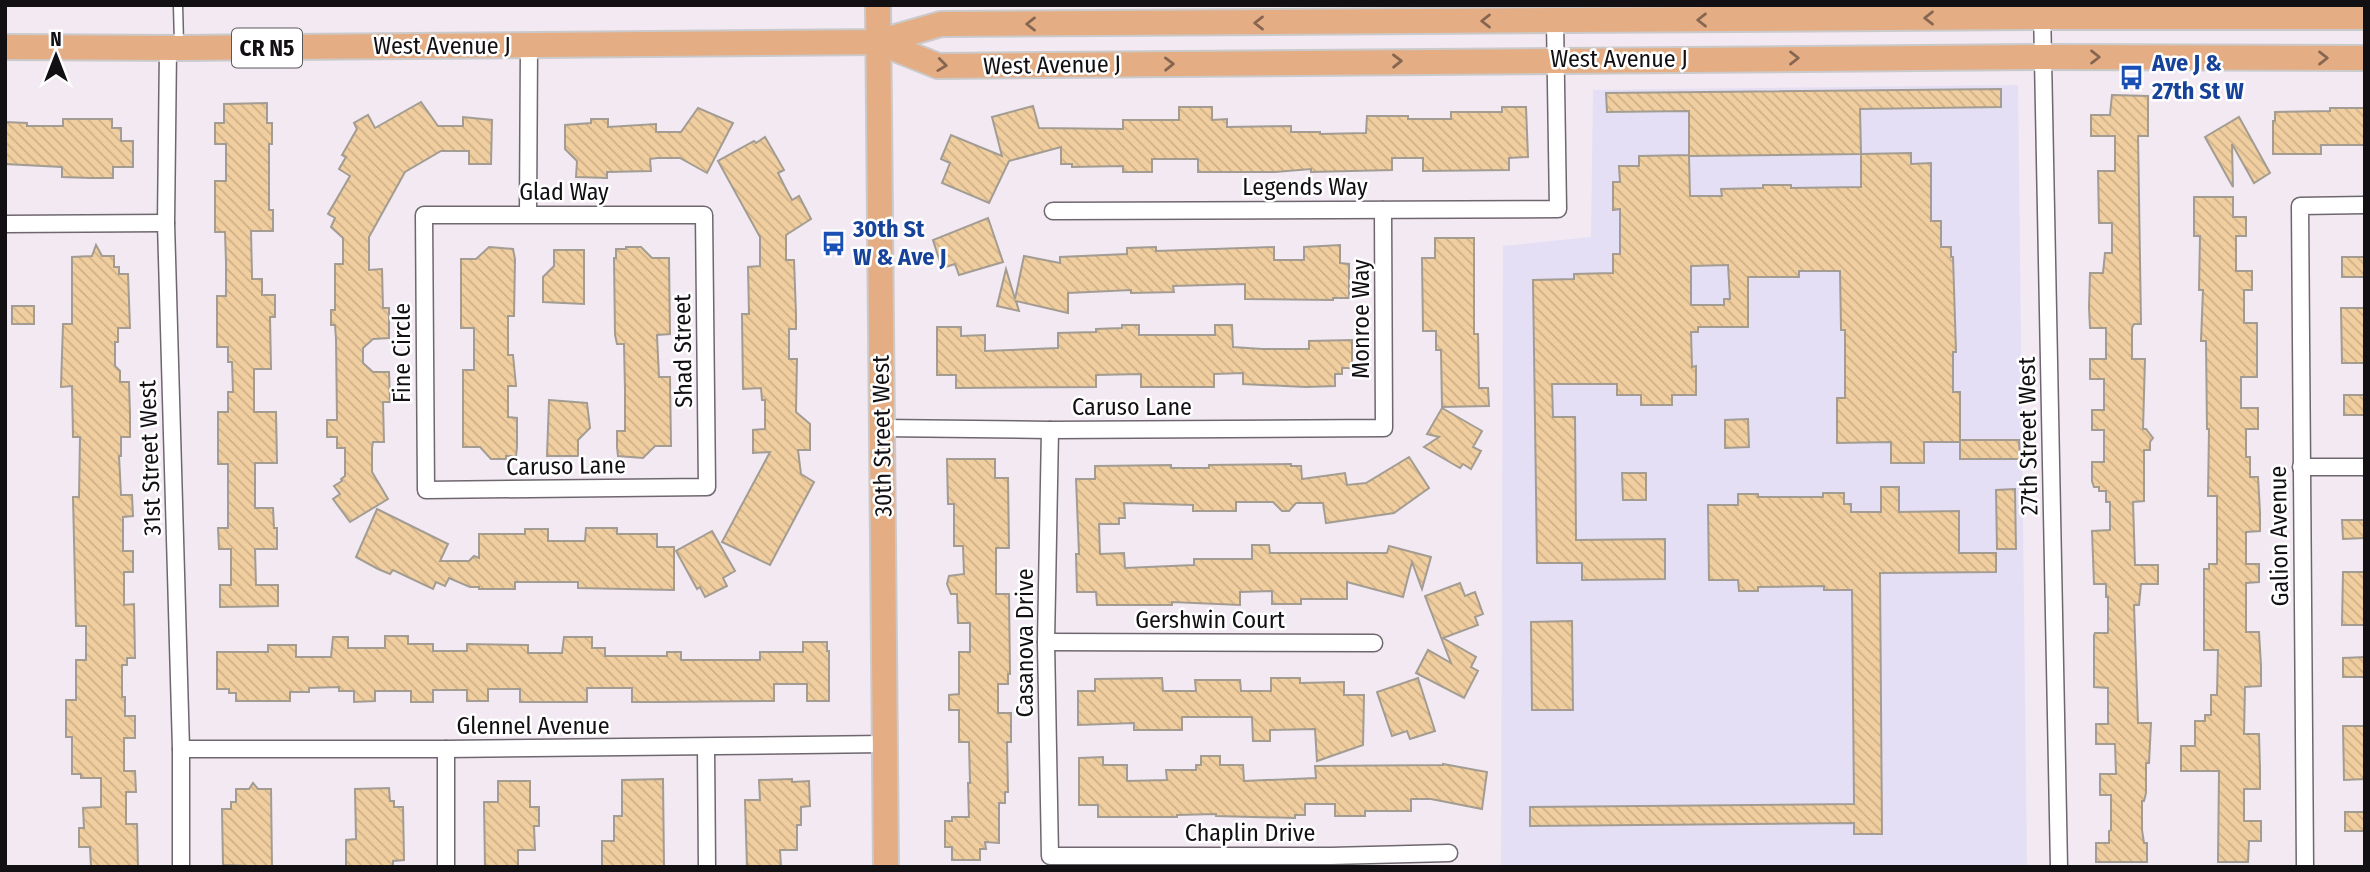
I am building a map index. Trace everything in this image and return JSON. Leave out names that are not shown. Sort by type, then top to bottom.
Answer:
[{"type":"main road","name":"30th Street West","points":[[878,5],[886,867]]},
{"type":"main road","name":"West Avenue J","points":[[5,47],[878,43],[941,24],[1555,21],[2042,11],[2365,17]]},
{"type":"main road","name":"West Avenue J","points":[[878,43],[938,66],[2043,57],[2365,58]]},
{"type":"street","name":"27th Street West","points":[[2042,11],[2059,867]]},
{"type":"street","points":[[1555,21],[1555,60]]},
{"type":"street","points":[[528,214],[529,46]]},
{"type":"street","name":"31st Street West","points":[[173,48],[166,223],[181,749],[181,867]]},
{"type":"street","name":"Legends Way","points":[[1053,211],[1558,209],[1555,60]]},
{"type":"street","name":"Galion Avenue","points":[[2305,867],[2300,206],[2365,205]]},
{"type":"street","name":"Monroe Way","points":[[1383,210],[1384,428]]},
{"type":"street","name":"Glad Way","points":[[424,215],[704,215]]},
{"type":"street","name":"Fine Circle","points":[[424,215],[426,490]]},
{"type":"street","name":"Shad Street","points":[[704,215],[707,487]]},
{"type":"street","points":[[5,223],[166,223]]},
{"type":"street","name":"Caruso Lane","points":[[881,428],[1384,428]]},
{"type":"street","name":"Casanova Drive","points":[[1050,430],[1046,642],[1051,856]]},
{"type":"street","points":[[2301,467],[2365,467]]},
{"type":"street","name":"Caruso Lane","points":[[426,490],[707,487]]},
{"type":"street","name":"Gershwin Court","points":[[1046,642],[1374,643]]},
{"type":"street","name":"Glennel Avenue","points":[[181,749],[885,744]]},
{"type":"street","points":[[706,747],[707,867]]},
{"type":"street","points":[[446,749],[446,867]]},
{"type":"street","name":"Chaplin Drive","points":[[1051,856],[1331,861],[1449,853]]},
{"type":"lane","points":[[173,48],[178,5]]},
{"type":"shaded area","points":[[2018,85],[2027,867],[1501,867],[1503,246],[1591,237],[1593,90]]},
{"type":"building","points":[[2001,89],[2001,107],[1860,109],[1861,154],[1911,153],[1911,164],[1931,163],[1931,221],[1941,221],[1941,247],[1951,247],[1953,257],[1956,352],[1953,352],[1953,392],[1960,392],[1960,440],[2019,440],[2020,459],[1960,459],[1960,442],[1924,442],[1924,463],[1891,463],[1891,442],[1837,443],[1837,398],[1845,398],[1845,330],[1841,330],[1840,271],[1799,271],[1799,277],[1748,277],[1748,327],[1698,327],[1698,332],[1691,332],[1692,367],[1696,366],[1696,395],[1672,395],[1672,405],[1641,405],[1641,395],[1617,395],[1617,384],[1552,384],[1553,417],[1575,417],[1576,540],[1665,539],[1665,579],[1582,580],[1582,563],[1537,563],[1533,280],[1574,279],[1574,274],[1613,273],[1613,254],[1620,254],[1620,209],[1613,210],[1613,182],[1620,182],[1619,166],[1639,166],[1639,156],[1689,155],[1689,111],[1607,112],[1606,93]],"holes":[[[1861,154],[1861,187],[1791,188],[1791,185],[1763,185],[1763,188],[1721,189],[1722,196],[1690,196],[1689,156]],[[1728,265],[1730,299],[1724,299],[1724,305],[1691,305],[1691,266]]]},
{"type":"building","points":[[2112,95],[2148,96],[2148,136],[2138,136],[2141,324],[2134,324],[2132,328],[2132,359],[2145,359],[2143,429],[2153,438],[2150,450],[2144,450],[2144,501],[2133,502],[2135,565],[2158,565],[2158,584],[2141,584],[2139,605],[2134,605],[2138,723],[2151,723],[2149,763],[2146,763],[2146,793],[2142,801],[2142,830],[2144,843],[2147,843],[2147,862],[2096,862],[2096,843],[2109,843],[2111,830],[2111,795],[2100,795],[2100,774],[2116,774],[2115,744],[2096,744],[2096,724],[2108,724],[2108,688],[2094,687],[2094,635],[2108,633],[2108,597],[2106,584],[2094,584],[2092,531],[2110,530],[2110,502],[2106,502],[2106,491],[2099,491],[2099,487],[2094,487],[2092,481],[2092,462],[2104,462],[2104,430],[2092,430],[2092,410],[2104,410],[2104,379],[2090,379],[2090,359],[2106,359],[2106,328],[2090,328],[2089,307],[2090,273],[2103,273],[2105,253],[2112,253],[2112,223],[2099,223],[2098,171],[2115,171],[2115,136],[2091,136],[2091,115],[2110,115]]},
{"type":"building","points":[[421,102],[438,126],[463,126],[463,117],[492,120],[491,164],[469,164],[469,151],[441,151],[405,172],[369,237],[369,270],[382,269],[383,308],[389,308],[389,338],[373,339],[363,348],[363,363],[373,372],[389,372],[390,402],[383,402],[384,442],[373,442],[372,448],[372,472],[388,499],[350,522],[333,499],[340,494],[334,486],[345,476],[345,448],[337,448],[337,437],[327,437],[327,420],[337,420],[336,339],[335,325],[331,325],[331,310],[335,310],[335,264],[343,264],[343,238],[331,227],[335,218],[328,214],[350,176],[339,169],[346,157],[342,155],[357,129],[354,123],[368,115],[375,128]]},
{"type":"building","points":[[267,103],[267,123],[272,123],[272,144],[269,144],[269,210],[273,210],[273,231],[251,231],[252,279],[262,279],[262,295],[275,295],[275,317],[270,317],[271,369],[254,369],[254,412],[276,412],[277,463],[255,463],[255,508],[273,508],[277,549],[255,549],[256,585],[278,585],[278,606],[220,607],[220,585],[231,585],[231,549],[219,549],[218,528],[228,528],[228,464],[218,464],[218,412],[228,412],[228,392],[233,392],[232,362],[228,362],[228,347],[217,347],[217,296],[226,296],[226,262],[225,232],[215,232],[215,181],[226,181],[226,144],[215,144],[215,123],[224,123],[224,104]]},
{"type":"building","points":[[1033,106],[1039,128],[1123,129],[1123,120],[1179,120],[1179,107],[1212,107],[1212,120],[1227,119],[1227,127],[1291,126],[1291,132],[1320,134],[1366,133],[1367,116],[1451,119],[1451,112],[1502,112],[1502,107],[1526,107],[1528,157],[1509,158],[1509,170],[1423,171],[1423,158],[1392,158],[1392,170],[1198,172],[1198,159],[1152,159],[1152,172],[1123,172],[1123,166],[1072,167],[1072,164],[1061,164],[1061,147],[1009,161],[989,203],[942,183],[950,163],[941,159],[951,135],[1002,156],[992,117]]},
{"type":"building","points":[[698,108],[733,123],[707,173],[680,158],[657,158],[650,159],[651,171],[607,172],[607,178],[576,177],[577,161],[565,149],[565,125],[591,123],[591,119],[608,119],[608,127],[656,124],[656,132],[681,132]]},
{"type":"building","points":[[2330,108],[2365,108],[2365,145],[2321,145],[2321,154],[2273,154],[2275,112],[2330,111]]},
{"type":"building","points":[[2239,117],[2270,173],[2254,183],[2232,144],[2233,187],[2205,137]]},
{"type":"building","points":[[63,119],[112,119],[112,128],[121,128],[121,141],[133,141],[133,167],[113,167],[113,178],[91,178],[62,177],[62,167],[5,164],[5,122],[27,123],[27,126],[63,126]]},
{"type":"building","points":[[765,137],[784,170],[778,173],[792,200],[799,196],[811,219],[786,235],[786,260],[794,260],[796,329],[789,329],[789,359],[797,359],[796,412],[810,424],[810,450],[798,450],[801,474],[814,482],[770,565],[722,542],[770,452],[753,453],[753,430],[765,429],[765,400],[762,400],[761,388],[743,389],[742,314],[749,314],[748,267],[760,266],[760,237],[718,161]]},
{"type":"building","points":[[2194,197],[2233,197],[2233,217],[2246,217],[2246,236],[2236,236],[2236,271],[2252,271],[2252,290],[2244,290],[2244,323],[2257,323],[2257,377],[2241,377],[2241,408],[2258,408],[2258,429],[2246,429],[2246,457],[2250,457],[2250,477],[2258,477],[2260,512],[2260,531],[2246,532],[2246,564],[2259,564],[2259,582],[2246,583],[2246,632],[2259,632],[2261,666],[2261,686],[2245,687],[2244,734],[2259,734],[2260,789],[2244,789],[2244,821],[2261,821],[2261,841],[2249,841],[2248,862],[2218,862],[2219,771],[2181,771],[2181,746],[2195,746],[2195,721],[2205,721],[2205,715],[2211,715],[2211,695],[2217,695],[2218,650],[2204,650],[2204,569],[2209,569],[2209,564],[2217,564],[2217,496],[2208,496],[2206,341],[2201,341],[2203,290],[2199,290],[2200,236],[2194,236]]},
{"type":"building","points":[[988,218],[1003,262],[959,275],[955,264],[942,268],[933,240]]},
{"type":"building","points":[[1435,238],[1474,238],[1474,334],[1478,334],[1479,388],[1488,388],[1489,406],[1442,407],[1441,350],[1436,350],[1436,331],[1423,331],[1422,258],[1435,258]]},
{"type":"building","points":[[96,245],[102,256],[114,256],[114,267],[119,267],[119,274],[128,274],[130,328],[118,328],[115,366],[120,371],[120,382],[129,382],[130,437],[121,437],[119,456],[121,495],[132,495],[133,516],[123,517],[123,551],[133,551],[133,572],[124,572],[124,605],[134,604],[135,658],[127,658],[127,665],[122,665],[122,697],[125,697],[125,716],[135,716],[135,738],[124,738],[124,771],[135,771],[136,792],[126,792],[126,824],[137,824],[138,867],[91,867],[90,847],[79,847],[79,828],[84,828],[83,808],[101,807],[101,778],[81,778],[81,774],[72,774],[72,737],[66,737],[66,700],[76,700],[76,660],[86,660],[86,626],[76,626],[73,497],[79,497],[80,437],[73,437],[72,386],[61,387],[63,324],[72,324],[72,257],[92,256]]},
{"type":"building","points":[[1340,245],[1340,263],[1349,264],[1349,298],[1245,299],[1245,284],[1173,286],[1174,292],[1131,293],[1131,290],[1068,293],[1068,313],[1016,301],[1019,311],[997,306],[1006,269],[1015,299],[1024,256],[1060,263],[1060,257],[1127,254],[1127,248],[1156,247],[1156,251],[1274,247],[1274,260],[1304,260],[1304,247]]},
{"type":"building","points":[[489,247],[513,249],[515,259],[514,316],[508,316],[508,355],[513,355],[516,386],[508,386],[508,417],[517,418],[517,447],[516,456],[506,456],[506,459],[491,459],[480,447],[463,447],[463,370],[474,370],[474,328],[461,328],[461,259],[476,259]]},
{"type":"building","points":[[641,247],[652,258],[669,258],[670,334],[657,335],[659,377],[670,377],[671,446],[655,446],[643,458],[618,456],[617,447],[617,431],[625,431],[625,390],[624,344],[617,344],[615,335],[614,258],[616,249]]},
{"type":"building","points":[[554,250],[584,250],[584,304],[543,302],[543,277],[554,266]]},
{"type":"building","points":[[2342,257],[2365,257],[2365,277],[2342,277]]},
{"type":"building","points":[[12,306],[34,306],[34,324],[12,324]]},
{"type":"building","points":[[2341,308],[2365,308],[2365,363],[2342,363]]},
{"type":"building","points":[[1122,325],[1139,325],[1139,335],[1215,335],[1215,325],[1232,325],[1233,347],[1262,349],[1309,349],[1309,341],[1352,340],[1352,368],[1342,368],[1342,374],[1335,374],[1335,386],[1306,387],[1243,384],[1243,373],[1214,374],[1214,387],[1141,387],[1141,374],[1096,375],[1096,387],[956,388],[956,375],[937,375],[937,327],[961,327],[961,336],[985,335],[985,351],[1058,348],[1058,333],[1096,332],[1096,329],[1122,328]]},
{"type":"building","points":[[2344,395],[2365,395],[2365,415],[2344,415]]},
{"type":"building","points":[[549,400],[587,403],[590,428],[578,440],[578,456],[547,456]]},
{"type":"building","points":[[1442,408],[1482,431],[1473,447],[1481,451],[1471,469],[1463,464],[1460,468],[1424,447],[1439,437],[1427,434]]},
{"type":"building","points":[[1748,419],[1749,447],[1725,448],[1725,420]]},
{"type":"building","points":[[1409,457],[1429,488],[1394,513],[1326,523],[1323,503],[1296,503],[1289,511],[1282,511],[1273,502],[1236,502],[1236,511],[1193,511],[1193,505],[1124,503],[1125,518],[1119,518],[1119,524],[1099,524],[1100,554],[1124,553],[1125,568],[1194,565],[1194,559],[1252,559],[1252,545],[1269,545],[1270,553],[1387,553],[1389,546],[1431,557],[1422,589],[1412,562],[1403,597],[1347,582],[1347,599],[1301,599],[1301,604],[1272,604],[1272,591],[1240,592],[1240,605],[1172,602],[1172,605],[1097,605],[1096,592],[1077,592],[1076,554],[1079,554],[1076,479],[1095,479],[1095,466],[1171,465],[1171,468],[1209,468],[1209,465],[1291,464],[1301,466],[1302,479],[1345,473],[1347,485],[1366,483]]},
{"type":"building","points":[[947,459],[995,459],[995,478],[1008,478],[1009,548],[996,548],[996,594],[1009,594],[1010,674],[1008,684],[998,684],[998,713],[1011,713],[1011,742],[1007,742],[1008,792],[1005,792],[1005,803],[999,803],[999,843],[985,842],[986,849],[980,849],[980,860],[952,860],[952,847],[945,847],[945,821],[952,821],[952,817],[969,817],[970,783],[969,742],[959,742],[959,710],[949,710],[949,695],[959,694],[959,652],[970,652],[970,623],[958,623],[957,594],[951,594],[947,584],[949,576],[964,574],[963,546],[954,546],[954,504],[948,504]]},
{"type":"building","points":[[1622,473],[1646,473],[1646,500],[1623,500]]},
{"type":"building","points":[[1881,487],[1899,487],[1899,512],[1959,511],[1959,553],[1996,553],[1996,572],[1880,573],[1882,834],[1854,834],[1854,823],[1530,826],[1530,807],[1854,804],[1852,590],[1824,590],[1824,586],[1758,587],[1758,591],[1739,591],[1738,580],[1709,580],[1708,505],[1738,505],[1738,494],[1758,494],[1758,497],[1823,497],[1823,493],[1844,493],[1844,504],[1851,504],[1851,512],[1881,512]]},
{"type":"building","points":[[2015,489],[2016,549],[1997,549],[1996,490]]},
{"type":"building","points":[[377,509],[448,544],[440,561],[469,561],[474,556],[479,558],[479,534],[525,534],[525,529],[548,529],[548,541],[585,541],[586,528],[617,528],[617,534],[657,534],[657,547],[674,547],[674,590],[578,588],[578,582],[515,582],[515,589],[479,589],[449,578],[445,586],[436,582],[433,589],[393,570],[390,574],[356,557]]},
{"type":"building","points":[[2342,520],[2365,520],[2365,538],[2343,539]]},
{"type":"building","points":[[712,531],[735,571],[723,578],[727,586],[705,597],[700,587],[697,589],[676,551]]},
{"type":"building","points":[[2343,572],[2365,572],[2365,625],[2342,625]]},
{"type":"building","points":[[1460,583],[1465,596],[1475,592],[1483,614],[1475,617],[1478,625],[1443,638],[1476,657],[1471,667],[1478,671],[1464,698],[1416,673],[1428,650],[1451,663],[1425,596]]},
{"type":"building","points":[[1572,621],[1573,710],[1532,710],[1531,622]]},
{"type":"building","points":[[385,636],[408,636],[408,644],[433,644],[433,651],[467,651],[467,644],[528,645],[528,653],[562,653],[564,637],[592,637],[592,648],[605,648],[605,656],[667,656],[667,652],[681,652],[681,660],[760,660],[760,652],[803,652],[803,642],[827,642],[829,701],[807,701],[807,684],[774,684],[774,701],[660,702],[632,702],[632,688],[587,688],[587,702],[520,702],[520,689],[488,689],[488,701],[467,701],[467,690],[433,690],[433,702],[411,702],[411,691],[375,691],[375,701],[354,702],[354,691],[339,691],[339,687],[290,692],[290,701],[236,701],[236,693],[229,693],[229,689],[217,689],[217,652],[268,652],[268,645],[296,645],[296,657],[331,657],[333,637],[348,637],[348,648],[385,648]]},
{"type":"building","points":[[2365,657],[2365,677],[2343,677],[2343,658]]},
{"type":"building","points":[[1162,678],[1163,691],[1196,691],[1195,680],[1240,680],[1241,691],[1271,691],[1271,678],[1300,678],[1300,683],[1344,682],[1344,695],[1364,695],[1363,745],[1317,761],[1315,729],[1270,730],[1270,741],[1253,741],[1252,717],[1182,717],[1182,730],[1134,730],[1134,723],[1078,725],[1078,691],[1095,691],[1095,679]]},
{"type":"building","points":[[1418,678],[1435,731],[1410,739],[1407,731],[1392,736],[1377,692]]},
{"type":"building","points":[[2343,726],[2365,726],[2365,779],[2344,780]]},
{"type":"building","points":[[1201,756],[1220,756],[1220,765],[1243,765],[1244,781],[1316,778],[1315,766],[1443,764],[1487,772],[1482,809],[1431,799],[1411,799],[1411,811],[1365,811],[1365,816],[1335,816],[1335,804],[1305,804],[1305,815],[1295,815],[1295,818],[1216,814],[1098,817],[1098,805],[1079,805],[1079,758],[1103,757],[1103,765],[1127,765],[1127,781],[1167,780],[1166,770],[1196,770],[1196,765],[1201,765]]},
{"type":"building","points":[[663,779],[664,867],[602,867],[602,841],[614,841],[614,816],[622,816],[622,780]]},
{"type":"building","points":[[792,779],[792,782],[809,781],[810,806],[801,807],[801,825],[797,825],[797,850],[780,850],[781,867],[747,867],[745,800],[760,800],[759,780]]},
{"type":"building","points":[[498,781],[530,781],[530,807],[539,807],[539,826],[534,826],[535,850],[518,850],[518,867],[485,867],[484,802],[498,802]]},
{"type":"building","points":[[253,783],[258,789],[271,789],[272,867],[223,865],[222,809],[231,809],[231,802],[236,802],[236,789],[249,789]]},
{"type":"building","points":[[389,788],[390,801],[394,801],[394,807],[403,807],[404,860],[393,861],[393,867],[346,867],[346,840],[356,839],[355,789]]},
{"type":"building","points":[[2345,812],[2365,812],[2365,831],[2345,831]]},
{"type":"place","name":"Ave J & 27th St W","points":[[2132,77]]},
{"type":"place","name":"30th St W & Ave J","points":[[833,243]]}]
